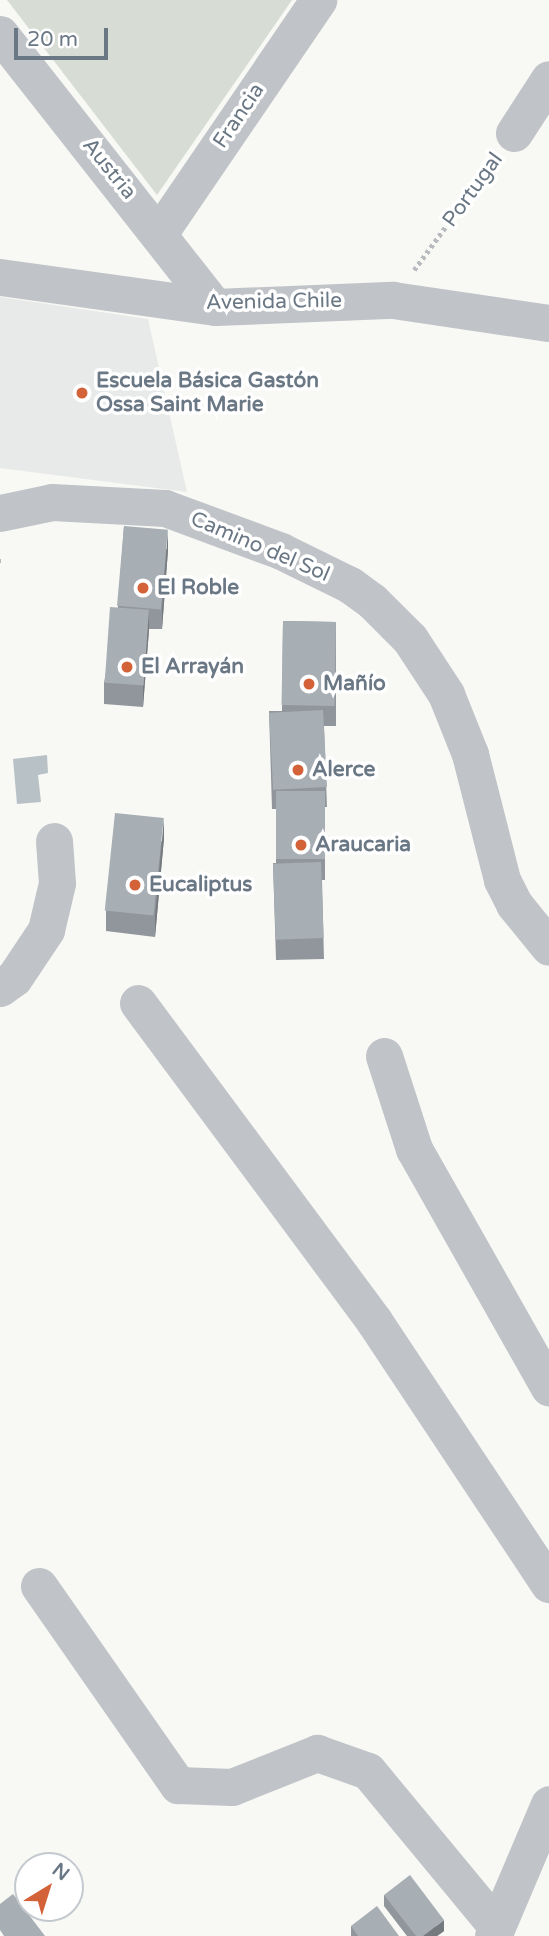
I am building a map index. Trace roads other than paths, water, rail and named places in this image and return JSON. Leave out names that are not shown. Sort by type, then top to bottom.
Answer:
[{"type":"street","name":"Francia","points":[[160,232],[318,0]]},
{"type":"street","name":"Austria","points":[[0,34],[160,232],[215,307]]},
{"type":"street","name":"Portugal","points":[[514,133],[549,79]]},
{"type":"street","name":"Avenida Chile","points":[[0,277],[215,307],[393,300],[549,323]]},
{"type":"street","name":"Camino del Sol","points":[[0,513],[52,502],[165,508],[281,551],[350,585],[372,601],[410,639],[446,694],[470,754],[502,880],[514,904],[549,947]]},
{"type":"street","points":[[0,988],[14,978],[46,930],[57,883],[54,841]]},
{"type":"street","points":[[138,1003],[374,1321],[549,1584]]},
{"type":"street","points":[[384,1055],[414,1149],[549,1388]]},
{"type":"street","points":[[39,1587],[178,1785],[232,1787],[317,1753],[368,1771],[495,1931],[549,1804]]},
{"type":"place","name":"Escuela Básica Gastón Ossa Saint Marie","points":[[82,393]]},
{"type":"place","name":"El Roble","points":[[143,588]]},
{"type":"place","name":"El Arrayán","points":[[127,667]]},
{"type":"place","name":"Mañío","points":[[309,684]]},
{"type":"place","name":"Alerce","points":[[298,770]]},
{"type":"place","name":"Araucaria","points":[[301,845]]},
{"type":"place","name":"Eucaliptus","points":[[135,885]]}]
